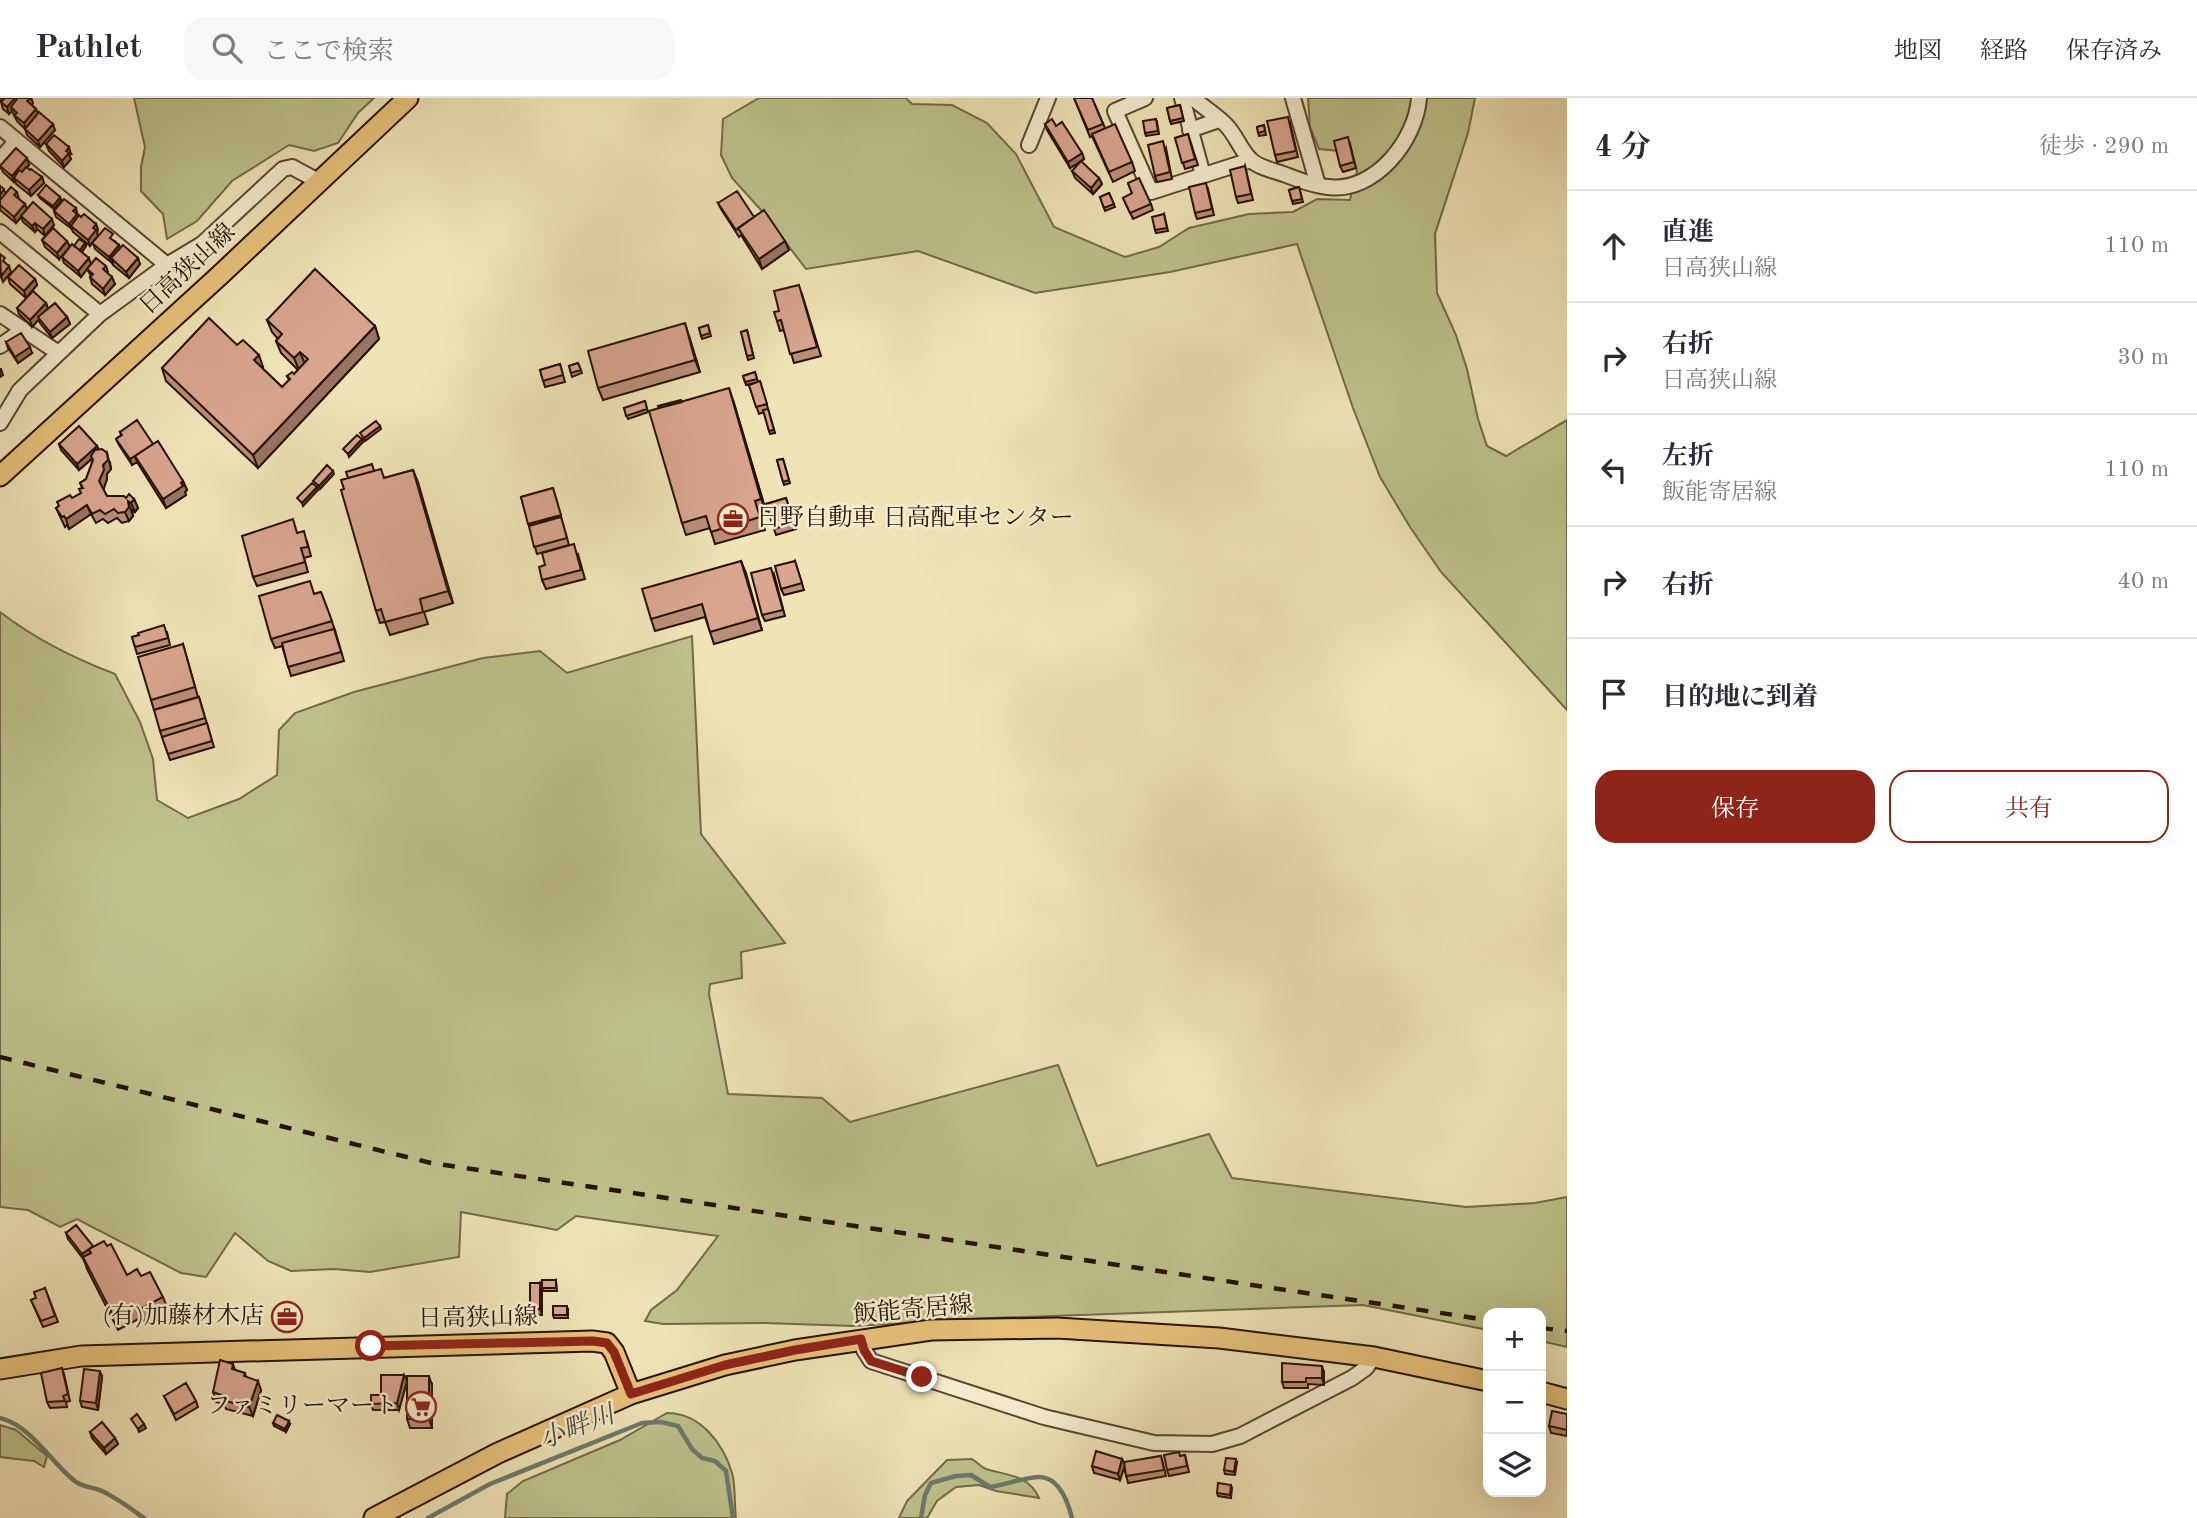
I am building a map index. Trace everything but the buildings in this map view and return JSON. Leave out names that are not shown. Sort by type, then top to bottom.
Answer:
[{"type":"main road","name":"日高狭山線","points":[[0,476],[219,276],[408,98]]},
{"type":"main road","name":"飯能寄居線","points":[[374,1518],[498,1453],[631,1394],[725,1365],[795,1350],[931,1329],[1057,1328],[1219,1338],[1374,1357],[1483,1380]]},
{"type":"main road","name":"日高狭山線","points":[[0,1369],[81,1356],[593,1341],[607,1343],[614,1352],[631,1394]]},
{"type":"main road","points":[[1546,1393],[1567,1399]]},
{"type":"street","points":[[1029,145],[1048,98]]},
{"type":"street","points":[[1145,98],[1115,111],[1151,192],[1251,160]]},
{"type":"street","points":[[1182,98],[1203,175]]},
{"type":"street","points":[[1192,98],[1226,126],[1251,160],[1289,176],[1329,188],[1365,180],[1379,171],[1409,135],[1418,112],[1419,98]]},
{"type":"street","points":[[1293,98],[1318,185]]},
{"type":"street","points":[[1190,130],[1219,120]]},
{"type":"street","points":[[0,127],[167,265]]},
{"type":"street","points":[[0,160],[16,141]]},
{"type":"street","points":[[0,423],[20,390],[57,352],[100,314],[167,265],[202,244],[283,169],[292,167],[318,181]]},
{"type":"street","points":[[0,232],[100,314]]},
{"type":"street","points":[[0,314],[57,352]]},
{"type":"street","points":[[0,346],[24,329]]},
{"type":"street","points":[[861,1339],[871,1361],[1044,1417],[1154,1443],[1212,1444],[1240,1436],[1352,1378],[1366,1368],[1374,1357]]},
{"type":"green space","points":[[134,98],[374,98],[358,113],[338,143],[314,151],[289,145],[232,181],[197,221],[167,239],[163,214],[141,191],[141,167],[145,147]]},
{"type":"green space","points":[[759,98],[906,98],[912,104],[952,105],[987,123],[1016,154],[1054,227],[1125,257],[1159,247],[1189,228],[1249,214],[1293,212],[1317,199],[1350,200],[1357,171],[1351,152],[1319,149],[1310,127],[1308,98],[1475,98],[1468,133],[1435,234],[1437,293],[1456,335],[1487,446],[1506,456],[1567,420],[1567,710],[1441,572],[1380,477],[1353,408],[1297,244],[1170,272],[1035,293],[918,251],[806,269],[761,210],[732,178],[721,155],[723,119]]},
{"type":"green space","points":[[0,612],[55,647],[115,674],[140,722],[153,759],[157,800],[188,818],[239,799],[277,775],[279,730],[295,713],[354,692],[483,658],[540,651],[567,673],[692,636],[701,834],[785,943],[741,952],[742,978],[710,984],[709,994],[728,1094],[822,1098],[850,1122],[1058,1065],[1097,1166],[1209,1134],[1232,1178],[1466,1207],[1535,1203],[1567,1197],[1567,1347],[1546,1342],[1546,1308],[1483,1308],[1483,1329],[1363,1305],[992,1318],[853,1326],[663,1324],[645,1321],[651,1310],[677,1290],[718,1236],[576,1216],[557,1230],[461,1212],[459,1257],[370,1272],[334,1269],[291,1271],[268,1261],[235,1233],[206,1277],[181,1273],[77,1219],[60,1227],[28,1210],[0,1207]]},
{"type":"green space","points":[[667,1413],[679,1414],[700,1424],[723,1451],[732,1473],[736,1518],[505,1518],[507,1494],[523,1481],[620,1440]]},
{"type":"green space","points":[[0,1425],[16,1430],[47,1456],[44,1467],[34,1461],[0,1457]]},
{"type":"green space","points":[[972,1459],[986,1469],[1023,1480],[1039,1498],[996,1491],[979,1485],[956,1487],[937,1501],[927,1518],[899,1518],[907,1501],[947,1460]]},
{"type":"waterway","name":"小畔川","points":[[0,1418],[32,1437],[76,1482],[108,1494],[144,1518]]},
{"type":"waterway","name":"小畔川","points":[[428,1518],[490,1484],[642,1423],[661,1422],[678,1426],[692,1449],[702,1458],[715,1461],[726,1471],[733,1518]]},
{"type":"waterway","name":"小畔川","points":[[921,1518],[925,1495],[931,1483],[971,1475],[990,1487],[1030,1478],[1047,1478],[1062,1492],[1072,1518]]},
{"type":"railway","points":[[0,1057],[431,1163],[1483,1319]]},
{"type":"railway","points":[[1546,1329],[1567,1331]]},
{"type":"place","name":"日野自動車 日高配車センター","points":[[733,519]]},
{"type":"place","name":"(有)加藤材木店","points":[[287,1317]]},
{"type":"place","name":"ファミリーマート","points":[[421,1407]]},
{"type":"route","points":[[371,1346],[480,1342],[607,1343],[614,1352],[631,1394],[725,1365],[861,1339],[871,1361],[922,1377]]}]
